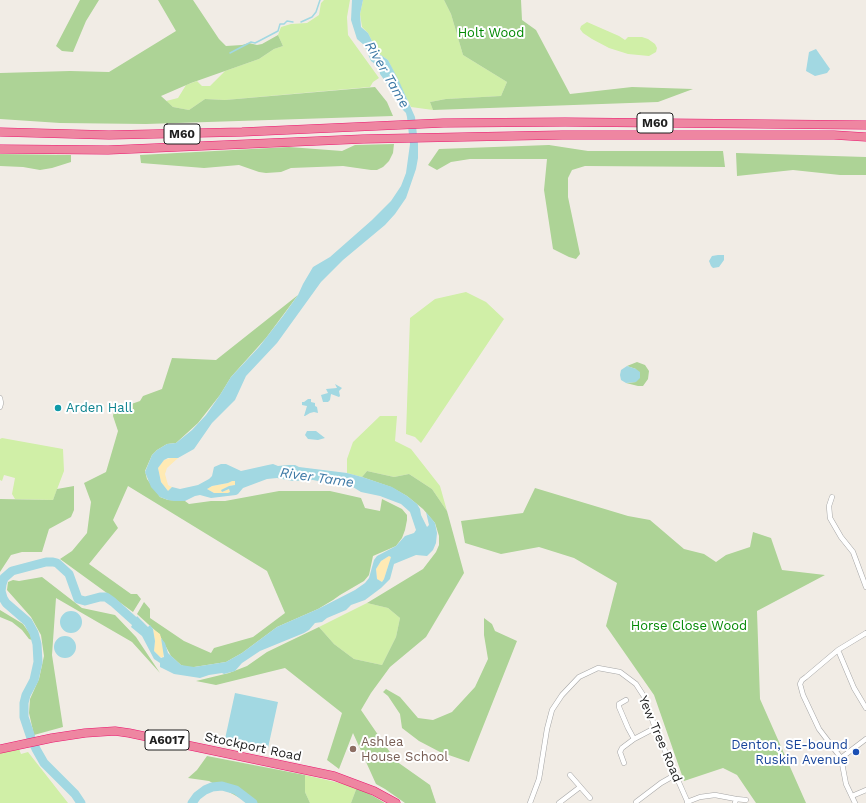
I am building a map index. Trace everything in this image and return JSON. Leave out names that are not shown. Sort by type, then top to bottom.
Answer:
[{"type":"highway","name":"M60","points":[[0,132],[117,135],[242,132],[443,123],[564,122],[866,125]]},
{"type":"highway","name":"M60","points":[[0,149],[108,150],[363,139],[562,135],[834,135],[866,137]]},
{"type":"highway","name":"Stockport Road","points":[[0,749],[52,738],[103,731],[129,733],[344,779],[380,793],[396,803]]},
{"type":"street","points":[[0,398],[0,407]]},
{"type":"street","points":[[832,497],[829,506],[830,518],[841,537],[853,552],[866,587]]},
{"type":"street","points":[[855,803],[846,784],[841,758],[818,730],[803,695],[800,684],[802,680],[838,650],[866,633]]},
{"type":"street","points":[[838,650],[854,688],[866,708]]},
{"type":"street","name":"Yew Tree Road","points":[[530,803],[539,779],[547,729],[552,710],[562,695],[579,677],[598,668],[620,672],[636,684],[645,698],[655,728],[687,802]]},
{"type":"street","points":[[626,700],[619,704],[619,707],[634,739]]},
{"type":"street","points":[[624,763],[620,752],[622,748],[634,739],[655,728]]},
{"type":"street","points":[[841,758],[866,740]]},
{"type":"street","points":[[570,775],[590,798]]},
{"type":"street","points":[[636,803],[661,783],[675,775]]},
{"type":"street","points":[[559,803],[580,786]]},
{"type":"street","points":[[852,796],[866,790]]},
{"type":"street","points":[[687,802],[700,797],[715,795],[736,801],[746,800]]},
{"type":"green space","points":[[80,0],[99,0],[86,21],[73,52],[62,51],[56,46]]},
{"type":"green space","points":[[158,0],[193,0],[219,39],[226,46],[249,43],[257,45],[262,44],[278,35],[283,46],[274,49],[259,59],[191,83],[161,96],[173,107],[189,110],[205,99],[225,100],[375,87],[387,102],[393,116],[146,124],[60,123],[0,119],[0,73],[70,71],[109,72],[176,31]]},
{"type":"green space","points":[[324,0],[350,0],[347,17],[348,35],[379,78],[373,82],[370,87],[225,100],[205,99],[189,110],[173,107],[166,101],[178,98],[186,85],[197,81],[202,86],[210,86],[225,71],[259,59],[274,49],[283,46],[278,35],[281,27],[291,24],[307,23],[319,15],[321,3]]},
{"type":"green space","points":[[363,0],[444,0],[451,14],[463,55],[507,82],[501,96],[446,99],[430,102],[433,110],[411,107],[388,60],[378,53],[368,33],[362,27],[360,14]]},
{"type":"green space","name":"Holt Wood","points":[[444,0],[521,0],[522,20],[536,30],[570,94],[632,87],[693,89],[658,102],[433,110],[430,102],[446,99],[501,96],[507,82],[463,55],[451,14]]},
{"type":"green space","points":[[587,22],[625,40],[628,37],[642,37],[648,39],[655,44],[657,48],[656,52],[649,56],[628,54],[609,48],[583,33],[580,29],[581,26]]},
{"type":"green space","points":[[394,144],[393,153],[389,161],[377,170],[343,166],[291,168],[281,172],[266,173],[239,165],[204,168],[141,163],[140,155],[289,147],[342,151],[355,145]]},
{"type":"green space","points":[[549,145],[588,151],[723,151],[725,167],[585,166],[572,170],[568,178],[568,197],[580,254],[576,259],[553,249],[544,190],[547,159],[470,159],[451,162],[437,170],[428,165],[439,149]]},
{"type":"green space","points":[[736,153],[866,157],[866,175],[840,175],[793,170],[737,176]]},
{"type":"green space","points":[[0,154],[71,155],[71,162],[40,170],[23,167],[0,166]]},
{"type":"green space","points":[[466,292],[486,302],[504,319],[421,443],[415,437],[406,434],[410,318],[435,299]]},
{"type":"green space","points":[[298,295],[266,338],[231,377],[220,395],[198,423],[176,443],[167,444],[152,455],[145,471],[147,479],[160,497],[168,500],[185,501],[189,504],[225,501],[279,491],[330,491],[361,498],[365,508],[380,511],[382,499],[402,509],[407,515],[405,530],[402,538],[396,546],[373,556],[369,575],[364,581],[318,609],[277,627],[242,653],[226,662],[186,667],[181,665],[171,656],[159,634],[137,614],[144,602],[150,609],[150,618],[184,641],[211,653],[214,648],[253,637],[285,613],[267,571],[128,486],[113,520],[118,528],[89,564],[131,594],[137,594],[141,599],[133,612],[60,559],[72,551],[87,533],[91,502],[84,483],[106,472],[118,431],[113,416],[114,410],[140,401],[143,396],[162,389],[172,358],[216,360]]},
{"type":"green space","points":[[637,362],[645,365],[649,371],[648,379],[643,386],[626,383],[636,382],[636,369],[627,366]]},
{"type":"green space","points":[[380,416],[397,416],[395,441],[411,449],[440,486],[447,511],[432,489],[409,474],[394,477],[367,471],[362,477],[347,473],[347,459],[353,442]]},
{"type":"green space","points":[[2,438],[63,449],[64,471],[53,500],[15,499],[12,494],[15,478],[4,475],[2,481],[0,480],[0,439]]},
{"type":"green space","points":[[367,471],[394,477],[409,474],[432,489],[447,511],[464,573],[426,637],[390,667],[371,693],[361,710],[396,761],[430,785],[436,803],[405,803],[376,784],[353,733],[339,769],[327,760],[342,713],[285,668],[216,685],[196,681],[229,673],[247,666],[267,652],[319,627],[334,644],[354,659],[382,665],[396,637],[400,618],[388,608],[367,603],[423,569],[436,552],[439,545],[439,536],[435,523],[423,509],[407,496],[391,487],[362,477]]},
{"type":"green space","points":[[74,486],[74,510],[71,517],[49,529],[42,552],[22,552],[11,555],[0,572],[0,499],[53,500],[57,489]]},
{"type":"green space","name":"Horse Close Wood","points":[[535,488],[628,516],[650,520],[684,549],[704,554],[716,562],[726,555],[750,547],[753,532],[771,538],[782,570],[825,575],[757,611],[760,699],[806,803],[756,803],[737,775],[723,768],[684,781],[654,695],[606,626],[617,583],[574,558],[539,547],[501,554],[465,543],[461,521],[523,513]]},
{"type":"green space","points":[[42,577],[82,608],[115,615],[136,637],[160,673],[132,642],[56,598],[52,655],[63,727],[34,735],[29,713],[30,699],[39,679],[44,656],[41,635],[31,617],[7,590],[8,582],[13,580],[19,581]]},
{"type":"green space","points":[[367,603],[388,608],[400,618],[396,637],[382,665],[354,659],[334,644],[319,627]]},
{"type":"green space","points":[[0,610],[23,624],[32,640],[29,639],[22,630],[12,622],[0,617]]},
{"type":"green space","points":[[484,618],[492,624],[495,631],[517,641],[469,762],[440,752],[419,741],[402,728],[400,714],[388,696],[383,692],[386,689],[400,697],[418,718],[433,720],[452,712],[475,687],[488,659],[484,635]]},
{"type":"green space","points":[[19,749],[21,754],[28,752],[68,803],[0,803],[0,753]]},
{"type":"green space","points":[[207,756],[305,775],[305,792],[310,803],[249,803],[209,781],[188,778],[197,770]]},
{"type":"green space","points":[[305,775],[357,787],[351,803],[310,803],[305,792]]},
{"type":"green space","points":[[357,787],[368,793],[385,803],[351,803]]},
{"type":"sand","points":[[174,457],[178,458],[167,468],[165,474],[168,485],[172,487],[168,491],[161,482],[158,468],[164,460]]},
{"type":"sand","points":[[235,481],[235,485],[221,490],[222,492],[229,489],[230,492],[228,493],[214,493],[207,489],[212,486]]},
{"type":"sand","points":[[389,556],[391,557],[382,582],[377,579],[376,569],[381,561]]},
{"type":"sand","points":[[153,629],[160,634],[164,651],[163,658],[154,651],[155,641]]},
{"type":"water","points":[[352,0],[363,0],[360,14],[361,27],[368,33],[378,53],[388,60],[415,117],[418,158],[416,169],[406,198],[385,225],[343,260],[321,282],[277,343],[246,376],[235,400],[212,423],[194,449],[178,458],[168,458],[164,460],[158,468],[161,482],[168,491],[172,487],[180,489],[198,485],[209,479],[212,476],[214,467],[221,464],[226,464],[241,471],[273,464],[278,466],[295,465],[299,467],[347,473],[362,477],[392,487],[407,496],[417,504],[427,527],[429,525],[426,512],[435,523],[437,533],[436,543],[433,550],[427,556],[416,555],[394,564],[390,579],[365,600],[351,605],[346,610],[327,618],[322,622],[315,623],[304,633],[260,651],[242,663],[235,671],[200,678],[174,674],[160,667],[160,663],[154,659],[142,636],[131,627],[137,616],[148,627],[150,625],[153,629],[155,641],[154,651],[161,658],[164,657],[161,638],[165,643],[168,653],[181,665],[194,667],[226,662],[242,653],[277,627],[318,609],[355,590],[369,578],[374,560],[377,556],[396,546],[405,536],[414,533],[416,530],[410,512],[401,504],[380,496],[361,492],[348,484],[313,480],[293,481],[277,478],[267,479],[243,488],[236,495],[211,498],[200,495],[185,501],[174,501],[160,497],[151,487],[145,472],[152,455],[157,450],[167,444],[176,443],[192,430],[206,415],[231,377],[259,347],[283,316],[298,295],[313,267],[330,257],[372,220],[391,201],[401,186],[406,173],[410,144],[406,113],[380,74],[379,67],[371,61],[364,45],[357,39],[351,20]],"holes":[[[235,481],[235,485],[221,490],[222,492],[229,489],[230,492],[228,493],[214,493],[207,489],[212,486]],[[389,556],[391,557],[382,582],[377,579],[376,569],[381,561]]]},
{"type":"water","points":[[816,49],[830,69],[827,73],[815,76],[806,71],[809,52]]},
{"type":"water","points":[[724,255],[724,260],[719,267],[713,268],[709,261],[712,256]]},
{"type":"water","points":[[627,366],[640,372],[640,378],[636,382],[626,383],[621,380],[621,370]]},
{"type":"water","points":[[335,384],[342,388],[339,391],[340,396],[331,394],[328,402],[323,402],[321,395],[328,393],[326,389],[337,388]]},
{"type":"water","points":[[311,399],[311,402],[315,403],[318,413],[314,412],[304,416],[307,406],[302,405],[302,402]]},
{"type":"water","points":[[307,431],[316,431],[325,438],[318,440],[308,439],[305,435]]},
{"type":"water","points":[[71,611],[79,614],[82,622],[79,630],[71,633],[63,630],[60,622],[63,614]]},
{"type":"water","points":[[65,636],[73,639],[76,647],[73,655],[65,658],[57,655],[54,647],[57,639]]},
{"type":"water","points":[[235,693],[278,702],[268,748],[225,739]]},
{"type":"waterway","points":[[301,22],[312,17],[316,12],[320,0]]},
{"type":"waterway","points":[[230,53],[251,42],[255,43],[278,31],[280,24],[284,24],[287,21],[293,22]]},
{"type":"waterway","name":"River Tame","points":[[81,803],[75,794],[44,763],[31,738],[24,717],[24,703],[26,695],[34,680],[38,662],[37,644],[34,633],[28,622],[6,603],[3,598],[1,591],[4,578],[12,571],[46,562],[57,563],[69,574],[78,599],[85,601],[106,597],[143,629]]},
{"type":"waterway","name":"River Tame","points":[[192,803],[197,796],[205,790],[212,787],[222,786],[236,790],[253,803]]},
{"type":"place","name":"Arden Hall","points":[[58,408]]},
{"type":"place","name":"Ashlea House School","points":[[353,749]]},
{"type":"place","name":"Denton, SE-bound Ruskin Avenue","points":[[856,752]]}]
